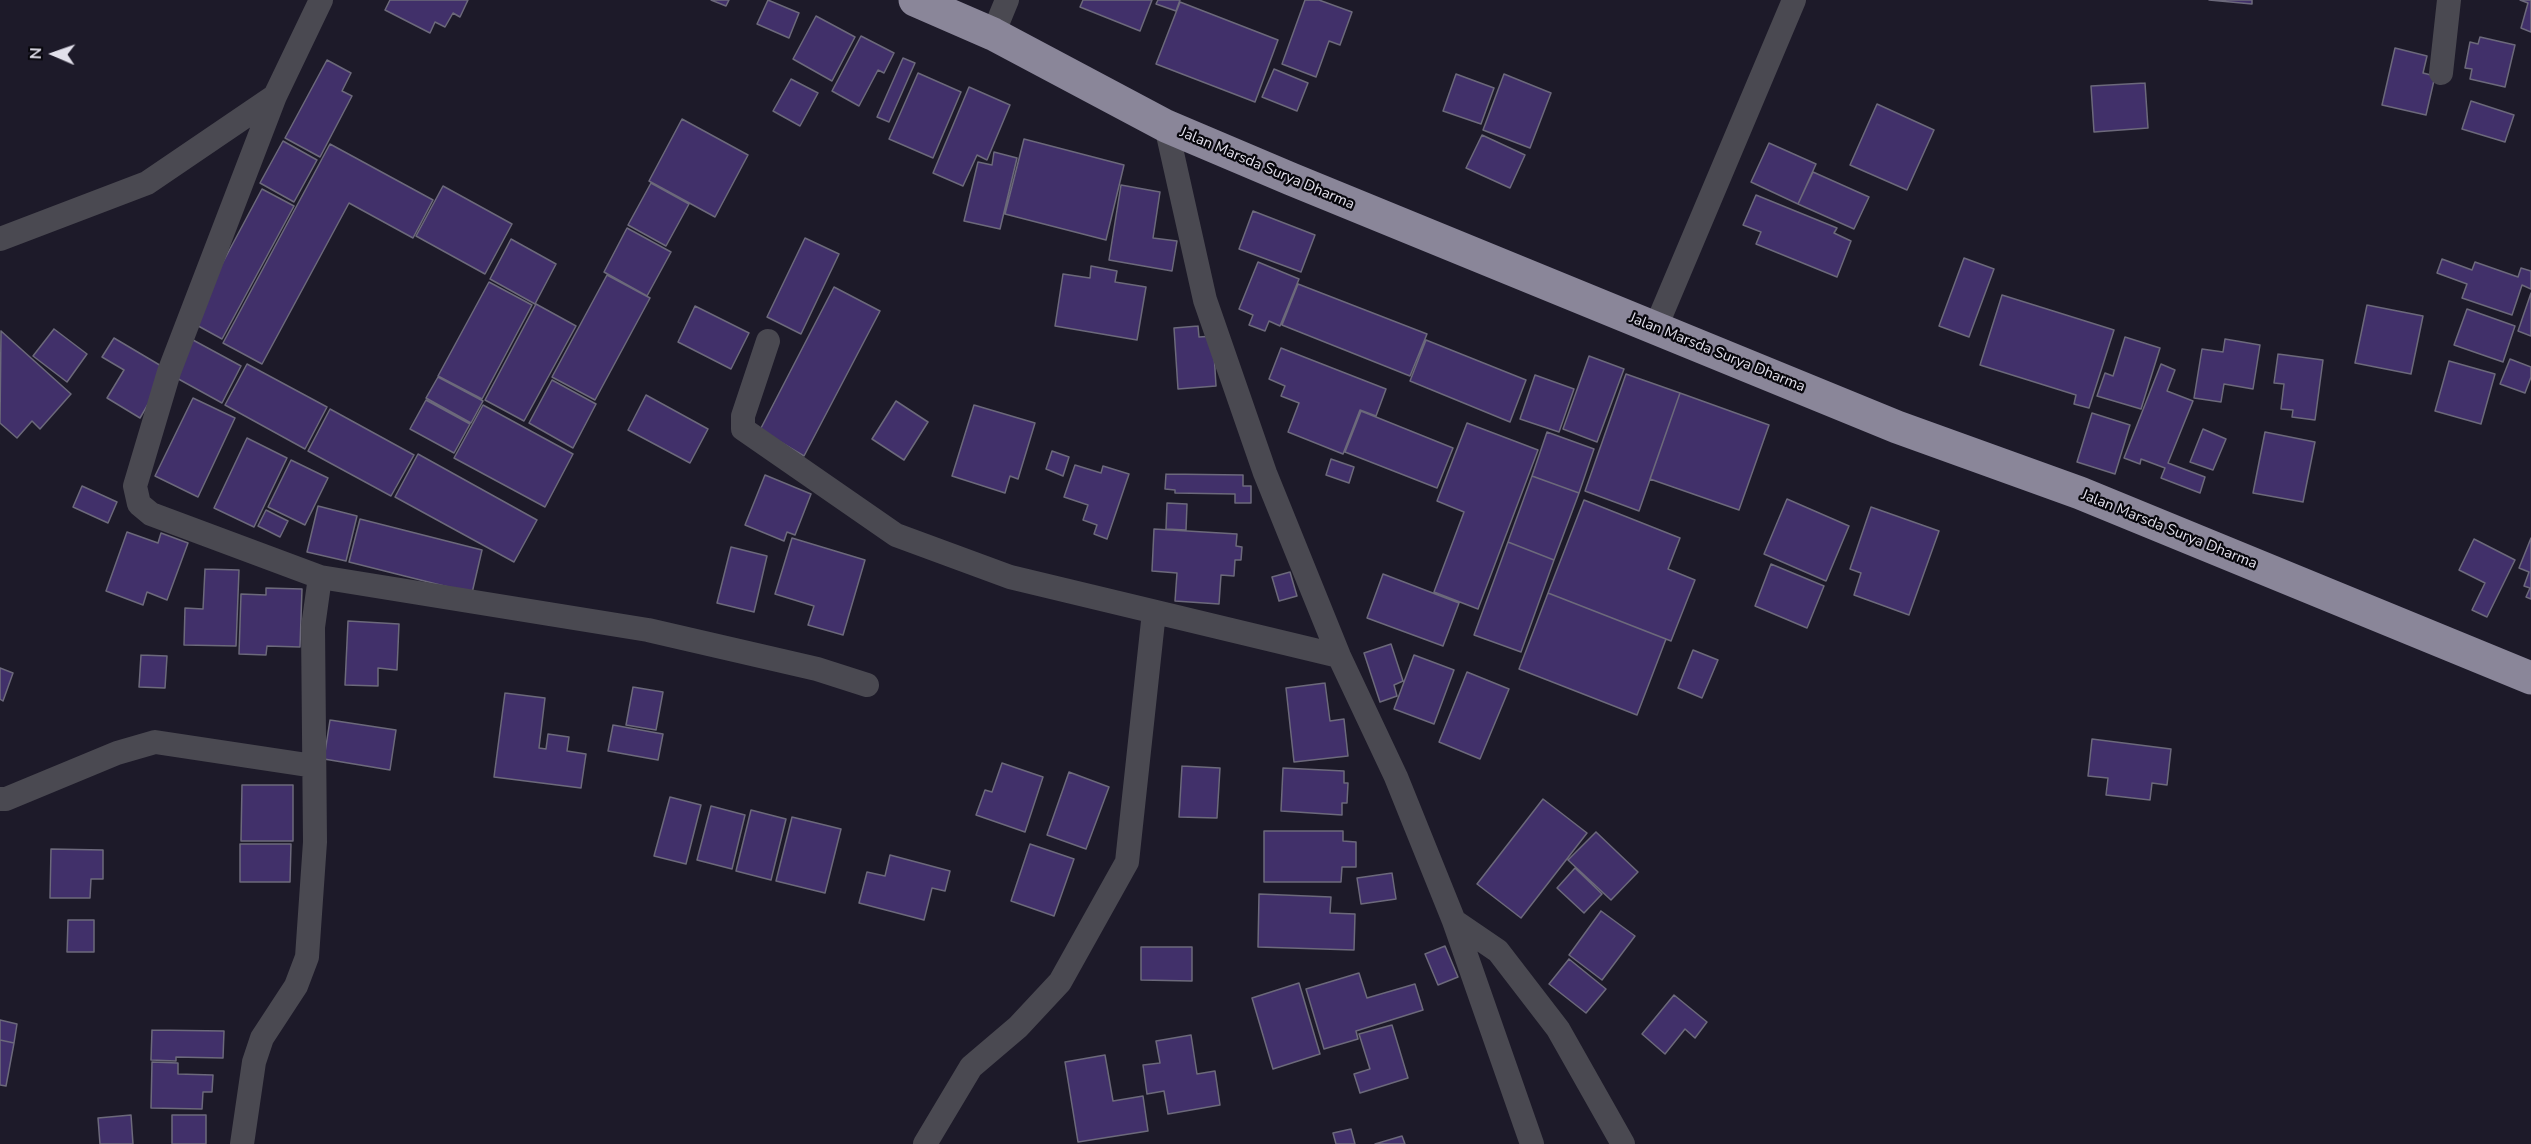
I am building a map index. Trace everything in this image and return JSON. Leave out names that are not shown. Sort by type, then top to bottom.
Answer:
[{"type":"highway","name":"Jalan Marsda Surya Dharma","points":[[915,0],[993,34],[1166,126],[1897,427],[2080,493],[2531,678]]},
{"type":"street","points":[[321,0],[275,96],[169,372],[135,486],[139,504],[151,514],[320,578],[648,630],[817,669],[867,685]]},
{"type":"street","points":[[993,34],[1007,0]]},
{"type":"street","points":[[1655,329],[1794,0]]},
{"type":"street","points":[[2441,73],[2450,0]]},
{"type":"street","points":[[0,239],[147,183],[275,96]]},
{"type":"street","points":[[1166,126],[1205,300],[1265,473],[1339,656],[1396,777],[1454,921],[1532,1144]]},
{"type":"street","points":[[768,340],[742,416],[743,429],[750,437],[896,535],[1010,577],[1339,656]]},
{"type":"street","points":[[242,1144],[254,1062],[262,1038],[296,986],[307,957],[315,842],[313,627],[320,578]]},
{"type":"street","points":[[925,1144],[971,1067],[1018,1027],[1060,982],[1127,862],[1154,612]]},
{"type":"street","points":[[0,799],[6,799],[117,753],[155,742],[314,766]]},
{"type":"street","points":[[1454,921],[1498,951],[1558,1029],[1623,1144]]},
{"type":"building","points":[[390,0],[468,0],[460,17],[453,13],[445,27],[435,22],[430,33],[385,10]]},
{"type":"building","points":[[711,0],[729,0],[726,6]]},
{"type":"building","points":[[768,0],[799,13],[789,38],[757,24]]},
{"type":"building","points":[[1083,0],[1152,0],[1140,31],[1080,7]]},
{"type":"building","points":[[1158,0],[1180,0],[1176,11],[1156,4]]},
{"type":"building","points":[[1305,0],[1319,0],[1352,12],[1340,45],[1329,41],[1316,77],[1282,64]]},
{"type":"building","points":[[2209,0],[2252,0],[2252,4]]},
{"type":"building","points":[[2520,0],[2531,0],[2531,32],[2521,28],[2528,3]]},
{"type":"building","points":[[1180,2],[1278,40],[1255,102],[1156,64]]},
{"type":"building","points":[[816,16],[855,37],[832,81],[793,59]]},
{"type":"building","points":[[861,36],[894,53],[884,73],[878,70],[859,106],[832,91]]},
{"type":"building","points":[[2480,37],[2515,45],[2505,87],[2470,79],[2472,69],[2465,68],[2470,42],[2478,44]]},
{"type":"building","points":[[2395,48],[2427,56],[2423,73],[2435,76],[2426,115],[2382,105]]},
{"type":"building","points":[[903,58],[915,63],[889,122],[877,117]]},
{"type":"building","points":[[327,60],[351,73],[342,91],[352,96],[320,157],[285,138]]},
{"type":"building","points":[[1274,69],[1308,83],[1297,111],[1262,97]]},
{"type":"building","points":[[918,73],[961,92],[933,158],[889,139]]},
{"type":"building","points":[[1456,74],[1494,88],[1481,124],[1443,111]]},
{"type":"building","points":[[1504,74],[1551,93],[1530,148],[1483,130]]},
{"type":"building","points":[[791,79],[818,93],[800,126],[773,111]]},
{"type":"building","points":[[2145,83],[2148,128],[2094,132],[2091,86]]},
{"type":"building","points":[[969,87],[1010,105],[987,160],[977,155],[963,186],[933,173]]},
{"type":"building","points":[[2471,101],[2514,115],[2505,142],[2462,129]]},
{"type":"building","points":[[1877,104],[1934,130],[1907,190],[1850,165]]},
{"type":"building","points":[[682,119],[748,155],[715,217],[649,181]]},
{"type":"building","points":[[1482,135],[1525,155],[1510,188],[1466,168]]},
{"type":"building","points":[[1024,139],[1124,165],[1106,240],[1005,214]]},
{"type":"building","points":[[283,141],[317,160],[294,202],[260,183]]},
{"type":"building","points":[[1769,143],[1816,164],[1798,204],[1751,182]]},
{"type":"building","points":[[330,144],[433,200],[413,238],[349,203],[262,364],[223,343]]},
{"type":"building","points":[[994,152],[1017,158],[1000,229],[964,221],[978,162],[992,165]]},
{"type":"building","points":[[1813,172],[1869,197],[1854,229],[1798,204]]},
{"type":"building","points":[[651,183],[689,204],[666,246],[628,225]]},
{"type":"building","points":[[1121,185],[1160,192],[1153,238],[1177,241],[1172,271],[1109,260]]},
{"type":"building","points":[[443,186],[512,224],[485,274],[416,236]]},
{"type":"building","points":[[262,189],[294,206],[222,339],[191,322]]},
{"type":"building","points":[[1756,195],[1837,228],[1834,233],[1851,241],[1837,277],[1756,244],[1761,232],[1743,225]]},
{"type":"building","points":[[1253,211],[1315,235],[1301,272],[1239,249]]},
{"type":"building","points":[[627,228],[671,252],[647,296],[604,272]]},
{"type":"building","points":[[805,238],[839,254],[801,334],[767,317]]},
{"type":"building","points":[[511,239],[556,264],[535,304],[490,279]]},
{"type":"building","points":[[1964,258],[1994,269],[1969,337],[1939,326]]},
{"type":"building","points":[[2442,259],[2472,270],[2475,262],[2518,277],[2521,268],[2531,271],[2531,289],[2522,285],[2512,315],[2462,298],[2467,284],[2437,273]]},
{"type":"building","points":[[1258,262],[1299,279],[1280,326],[1269,321],[1265,331],[1249,325],[1253,315],[1239,309]]},
{"type":"building","points":[[1091,266],[1117,271],[1115,282],[1146,287],[1137,340],[1055,326],[1063,274],[1090,278]]},
{"type":"building","points":[[607,275],[650,298],[595,400],[552,377]]},
{"type":"building","points":[[489,282],[532,305],[482,399],[438,376]]},
{"type":"building","points":[[1298,284],[1427,334],[1410,376],[1282,325]]},
{"type":"building","points":[[834,287],[880,311],[804,456],[760,430]]},
{"type":"building","points":[[2531,293],[2531,336],[2518,331]]},
{"type":"building","points":[[2002,295],[2114,330],[2089,408],[2074,404],[2076,395],[1980,365]]},
{"type":"building","points":[[536,304],[576,326],[524,421],[485,400]]},
{"type":"building","points":[[2367,305],[2423,316],[2411,374],[2355,363]]},
{"type":"building","points":[[695,306],[749,333],[731,369],[678,342]]},
{"type":"building","points":[[2467,309],[2515,326],[2503,362],[2454,345]]},
{"type":"building","points":[[1198,326],[1199,337],[1213,336],[1216,386],[1178,389],[1174,328]]},
{"type":"building","points":[[54,329],[87,354],[67,382],[33,356]]},
{"type":"building","points":[[1,331],[71,394],[40,429],[32,421],[17,438],[0,423]]},
{"type":"building","points":[[2125,337],[2160,348],[2141,409],[2097,396],[2105,373],[2113,376]]},
{"type":"building","points":[[114,338],[168,370],[140,418],[107,398],[124,370],[102,357]]},
{"type":"building","points":[[2225,339],[2260,345],[2253,389],[2224,384],[2221,402],[2194,398],[2202,349],[2223,352]]},
{"type":"building","points":[[193,340],[241,366],[222,403],[173,376]]},
{"type":"building","points":[[1426,340],[1526,380],[1510,422],[1410,381]]},
{"type":"building","points":[[1281,348],[1386,389],[1376,416],[1360,410],[1343,454],[1288,432],[1299,403],[1281,396],[1285,386],[1269,379]]},
{"type":"building","points":[[2278,354],[2323,360],[2315,420],[2292,417],[2293,410],[2281,409],[2284,384],[2274,383]]},
{"type":"building","points":[[1589,356],[1624,369],[1597,442],[1563,429]]},
{"type":"building","points":[[2510,359],[2531,367],[2531,377],[2525,393],[2500,384]]},
{"type":"building","points":[[2449,361],[2495,374],[2481,424],[2435,411]]},
{"type":"building","points":[[247,364],[327,407],[305,449],[225,405]]},
{"type":"building","points":[[2161,364],[2175,370],[2167,391],[2193,401],[2168,463],[2205,477],[2200,493],[2161,478],[2165,468],[2141,459],[2140,464],[2124,458]]},
{"type":"building","points":[[1626,374],[1680,393],[1639,511],[1585,491]]},
{"type":"building","points":[[1535,375],[1574,389],[1559,432],[1520,419]]},
{"type":"building","points":[[438,377],[483,401],[471,423],[426,398]]},
{"type":"building","points":[[552,380],[596,404],[573,448],[529,423]]},
{"type":"building","points":[[1680,393],[1769,425],[1739,510],[1650,479]]},
{"type":"building","points":[[646,395],[708,429],[690,463],[628,430]]},
{"type":"building","points":[[193,398],[235,418],[198,497],[155,476]]},
{"type":"building","points":[[426,400],[470,424],[454,453],[410,429]]},
{"type":"building","points":[[896,401],[928,422],[904,460],[872,439]]},
{"type":"building","points":[[483,405],[573,454],[545,507],[454,458]]},
{"type":"building","points":[[974,405],[1035,423],[1018,479],[1010,476],[1005,493],[952,476]]},
{"type":"building","points":[[330,409],[414,455],[391,496],[308,451]]},
{"type":"building","points":[[1361,411],[1453,448],[1437,488],[1345,452]]},
{"type":"building","points":[[2092,413],[2130,425],[2115,474],[2077,462]]},
{"type":"building","points":[[1467,423],[1538,450],[1478,609],[1434,592],[1464,512],[1437,501]]},
{"type":"building","points":[[2203,429],[2226,439],[2213,470],[2190,462]]},
{"type":"building","points":[[1547,432],[1594,449],[1579,493],[1532,476]]},
{"type":"building","points":[[2265,432],[2315,442],[2303,502],[2253,493]]},
{"type":"building","points":[[247,438],[287,458],[254,527],[214,508]]},
{"type":"building","points":[[1052,451],[1069,457],[1063,476],[1046,469]]},
{"type":"building","points":[[418,454],[537,520],[514,562],[395,497]]},
{"type":"building","points":[[1331,459],[1354,467],[1349,483],[1326,475]]},
{"type":"building","points":[[291,460],[328,478],[305,525],[268,507]]},
{"type":"building","points":[[1075,465],[1101,473],[1103,466],[1129,474],[1107,539],[1094,534],[1097,525],[1083,520],[1088,505],[1064,497]]},
{"type":"building","points":[[1166,474],[1243,475],[1243,486],[1251,486],[1251,503],[1235,503],[1235,494],[1175,493],[1175,490],[1165,489]]},
{"type":"building","points":[[765,475],[811,494],[795,535],[787,532],[784,541],[745,525]]},
{"type":"building","points":[[1532,476],[1579,493],[1554,560],[1508,542]]},
{"type":"building","points":[[82,486],[117,502],[108,523],[73,507]]},
{"type":"building","points":[[1787,499],[1849,526],[1826,581],[1764,554]]},
{"type":"building","points":[[1584,500],[1680,538],[1668,569],[1695,580],[1671,641],[1548,593]]},
{"type":"building","points":[[1167,503],[1187,504],[1186,530],[1166,529]]},
{"type":"building","points":[[318,506],[357,516],[346,561],[307,552]]},
{"type":"building","points":[[1871,507],[1939,531],[1909,615],[1854,595],[1861,573],[1850,569]]},
{"type":"building","points":[[266,510],[288,521],[280,537],[258,526]]},
{"type":"building","points":[[360,519],[482,550],[472,593],[349,562]]},
{"type":"building","points":[[1154,529],[1237,534],[1236,546],[1242,547],[1241,560],[1235,560],[1234,576],[1221,575],[1219,604],[1175,601],[1177,573],[1152,571]]},
{"type":"building","points":[[127,532],[158,543],[161,533],[188,543],[167,600],[147,592],[143,605],[106,591]]},
{"type":"building","points":[[792,538],[865,560],[843,635],[808,625],[814,606],[775,594]]},
{"type":"building","points":[[2531,538],[2531,599],[2526,597],[2530,588],[2524,586],[2529,572],[2519,568]]},
{"type":"building","points":[[2474,539],[2515,560],[2487,617],[2472,610],[2485,583],[2459,570]]},
{"type":"building","points":[[1508,542],[1554,560],[1521,652],[1474,635]]},
{"type":"building","points":[[731,547],[767,556],[754,612],[717,603]]},
{"type":"building","points":[[1771,564],[1824,586],[1807,628],[1755,606]]},
{"type":"building","points":[[205,569],[239,570],[236,646],[184,645],[185,608],[203,609]]},
{"type":"building","points":[[1290,572],[1297,596],[1279,601],[1272,577]]},
{"type":"building","points":[[1383,574],[1459,603],[1443,646],[1367,618]]},
{"type":"building","points":[[266,588],[302,589],[300,647],[267,646],[266,655],[239,654],[241,594],[266,595]]},
{"type":"building","points":[[1548,593],[1666,639],[1637,715],[1519,669]]},
{"type":"building","points":[[348,621],[399,624],[397,670],[378,668],[378,686],[345,685]]},
{"type":"building","points":[[1391,644],[1403,681],[1394,685],[1397,696],[1380,702],[1364,653]]},
{"type":"building","points":[[1693,650],[1718,660],[1702,698],[1678,688]]},
{"type":"building","points":[[141,655],[167,656],[165,688],[139,687]]},
{"type":"building","points":[[1414,655],[1454,670],[1434,724],[1394,709]]},
{"type":"building","points":[[0,668],[13,673],[3,701],[0,699]]},
{"type":"building","points":[[1467,672],[1509,689],[1480,759],[1439,742]]},
{"type":"building","points":[[1325,683],[1330,721],[1344,719],[1348,756],[1294,762],[1286,688]]},
{"type":"building","points":[[633,687],[663,692],[656,730],[626,725]]},
{"type":"building","points":[[505,693],[545,698],[539,748],[546,749],[548,734],[569,737],[567,751],[586,754],[581,788],[494,777]]},
{"type":"building","points":[[330,720],[396,730],[390,770],[324,759]]},
{"type":"building","points":[[613,725],[663,734],[658,760],[608,751]]},
{"type":"building","points":[[2092,739],[2171,749],[2167,785],[2152,783],[2150,800],[2106,795],[2108,778],[2088,776]]},
{"type":"building","points":[[1002,763],[1043,777],[1025,832],[976,815],[985,790],[992,792]]},
{"type":"building","points":[[1182,766],[1220,768],[1217,818],[1179,817]]},
{"type":"building","points":[[1283,768],[1344,771],[1344,783],[1348,783],[1347,803],[1342,803],[1342,815],[1281,811]]},
{"type":"building","points":[[1069,772],[1109,787],[1086,849],[1047,835]]},
{"type":"building","points":[[242,785],[293,785],[293,841],[241,841]]},
{"type":"building","points":[[670,797],[701,805],[686,864],[654,856]]},
{"type":"building","points":[[1543,799],[1587,833],[1521,918],[1477,884]]},
{"type":"building","points":[[711,806],[745,815],[732,869],[697,860]]},
{"type":"building","points":[[751,810],[786,819],[771,880],[736,871]]},
{"type":"building","points":[[792,817],[841,829],[825,893],[776,881]]},
{"type":"building","points":[[1264,831],[1343,831],[1343,841],[1356,842],[1356,867],[1342,867],[1341,882],[1264,882]]},
{"type":"building","points":[[1596,832],[1638,872],[1611,900],[1568,860]]},
{"type":"building","points":[[240,844],[291,844],[290,882],[240,882]]},
{"type":"building","points":[[1030,844],[1074,859],[1054,916],[1011,901]]},
{"type":"building","points":[[51,849],[103,850],[103,879],[91,879],[90,898],[50,898]]},
{"type":"building","points":[[890,855],[950,871],[945,891],[932,888],[924,920],[859,903],[867,872],[885,876]]},
{"type":"building","points":[[1575,868],[1602,894],[1584,913],[1557,888]]},
{"type":"building","points":[[1392,873],[1396,899],[1361,904],[1357,878]]},
{"type":"building","points":[[1259,894],[1331,897],[1330,913],[1355,914],[1354,950],[1258,947]]},
{"type":"building","points":[[1601,911],[1635,936],[1602,980],[1569,955]]},
{"type":"building","points":[[68,920],[94,920],[94,952],[67,952]]},
{"type":"building","points":[[1445,946],[1458,977],[1438,985],[1425,954]]},
{"type":"building","points":[[1141,947],[1192,947],[1192,981],[1141,980]]},
{"type":"building","points":[[1569,959],[1606,989],[1586,1013],[1549,984]]},
{"type":"building","points":[[1359,973],[1367,998],[1415,984],[1423,1010],[1356,1031],[1358,1039],[1324,1049],[1306,989]]},
{"type":"building","points":[[1299,983],[1320,1054],[1273,1069],[1252,998]]},
{"type":"building","points":[[1674,995],[1707,1022],[1695,1038],[1685,1029],[1665,1054],[1642,1034]]},
{"type":"building","points":[[0,1020],[17,1024],[14,1043],[0,1040]]},
{"type":"building","points":[[1392,1025],[1408,1078],[1360,1093],[1354,1074],[1370,1069],[1359,1034]]},
{"type":"building","points":[[152,1030],[224,1031],[223,1058],[176,1057],[176,1061],[151,1060]]},
{"type":"building","points":[[1191,1035],[1197,1074],[1215,1071],[1220,1105],[1168,1114],[1164,1091],[1147,1094],[1143,1065],[1160,1063],[1156,1041]]},
{"type":"building","points":[[0,1040],[14,1043],[6,1086],[0,1085]]},
{"type":"building","points":[[1105,1055],[1113,1101],[1143,1096],[1148,1131],[1078,1142],[1065,1062]]},
{"type":"building","points":[[152,1062],[178,1063],[178,1074],[213,1075],[212,1092],[203,1092],[202,1109],[151,1108]]},
{"type":"building","points":[[131,1115],[133,1144],[100,1144],[98,1118]]},
{"type":"building","points":[[172,1115],[206,1115],[206,1144],[172,1144]]},
{"type":"building","points":[[1351,1129],[1355,1144],[1336,1144],[1333,1133]]},
{"type":"building","points":[[1402,1136],[1405,1144],[1375,1144]]}]
